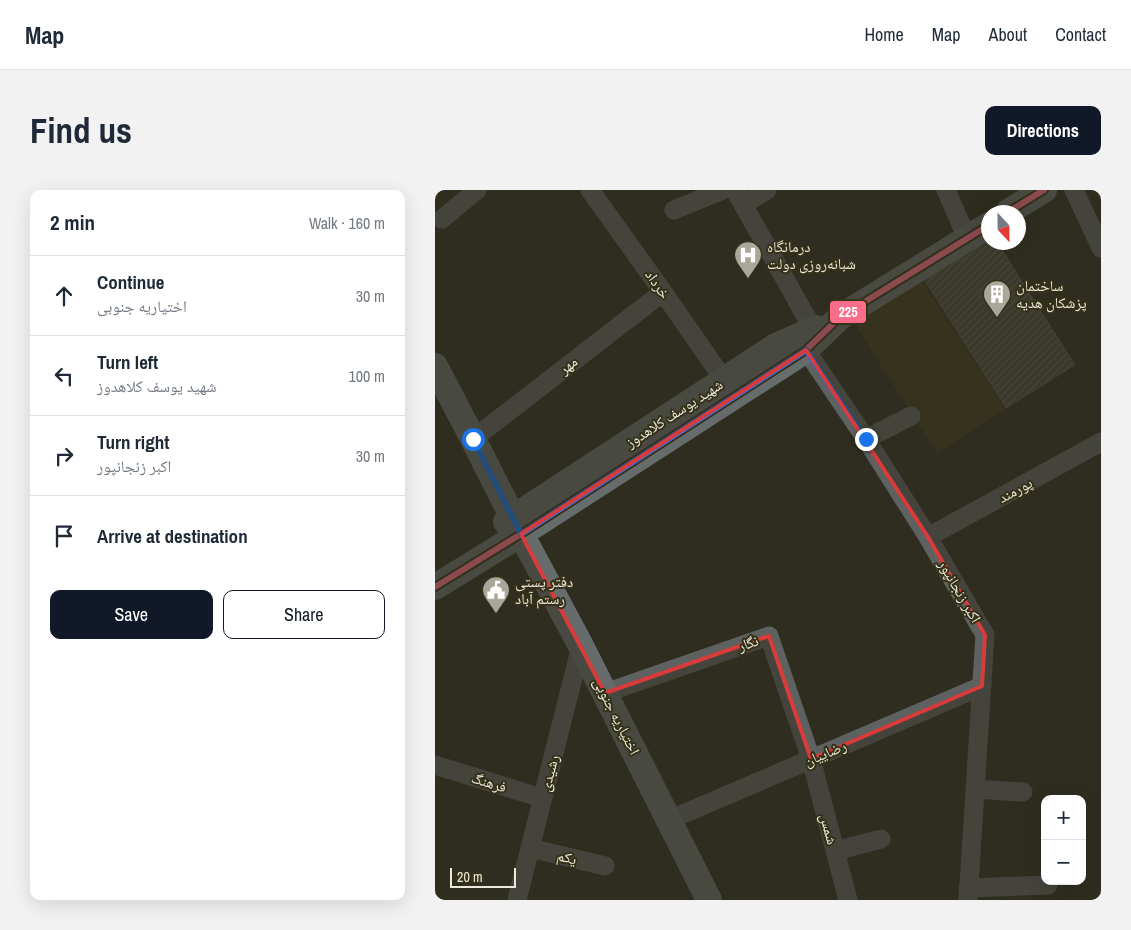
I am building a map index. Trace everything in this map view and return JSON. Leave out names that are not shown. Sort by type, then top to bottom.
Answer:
[{"type":"main road","points":[[1019,205],[1044,190]]},
{"type":"main road","name":"شهید یوسف کلاهدوز","points":[[517,526],[810,339],[839,317],[978,232]]},
{"type":"main road","name":"شهید یوسف کلاهدوز","points":[[517,526],[724,380],[776,346],[810,339]]},
{"type":"main road","name":"اختیاریه جنوبی","points":[[435,366],[581,646],[709,900]]},
{"type":"main road","points":[[435,569],[517,526]]},
{"type":"main road","points":[[435,587],[517,526]]},
{"type":"street","points":[[442,219],[477,190]]},
{"type":"street","name":"خرداد","points":[[590,190],[724,380]]},
{"type":"street","points":[[674,210],[723,190]]},
{"type":"street","points":[[740,197],[767,190]]},
{"type":"street","points":[[946,190],[978,232]]},
{"type":"street","points":[[1074,190],[1101,248]]},
{"type":"street","name":"اکبر زنجانپور","points":[[740,197],[810,339],[866,439],[928,537],[985,635],[968,894]]},
{"type":"street","name":"مهر","points":[[473,439],[663,292]]},
{"type":"street","points":[[866,439],[911,416]]},
{"type":"street","name":"پورمند","points":[[928,537],[1101,442]]},
{"type":"street","name":"نگار","points":[[605,693],[769,636],[811,759]]},
{"type":"street","name":"رشیدی","points":[[517,900],[581,646]]},
{"type":"street","name":"رضاییان","points":[[669,820],[982,686]]},
{"type":"street","name":"شمس","points":[[811,759],[848,900]]},
{"type":"street","name":"فرهنگ","points":[[435,766],[542,798]]},
{"type":"street","points":[[975,789],[1023,792]]},
{"type":"street","points":[[835,851],[881,839]]},
{"type":"street","name":"یکم","points":[[530,848],[605,866]]},
{"type":"street","points":[[968,894],[1049,885]]},
{"type":"highlighted area","points":[[806,350],[928,537],[985,635],[982,686],[811,759],[769,636],[605,693],[521,534]]},
{"type":"shaded area","points":[[916,271],[1005,409],[937,453],[849,315]]},
{"type":"building","name":"ساختمان پزشکان هدیه","points":[[981,234],[981,250],[1002,250],[1075,365],[1006,408],[918,270]]},
{"type":"transit line","name":"225","points":[[1019,205],[1044,190]]},
{"type":"transit line","name":"225","points":[[435,587],[521,534],[806,350],[840,317],[981,230]]},
{"type":"place","name":"درمانگاه شبانه‌روزی دولت","points":[[748,279]]},
{"type":"place","name":"ساختمان پزشکان هدیه","points":[[997,318]]},
{"type":"place","name":"دفتر پستی رستم آباد","points":[[496,614]]},
{"type":"route","points":[[473,439],[521,534],[806,350],[866,439]]}]
